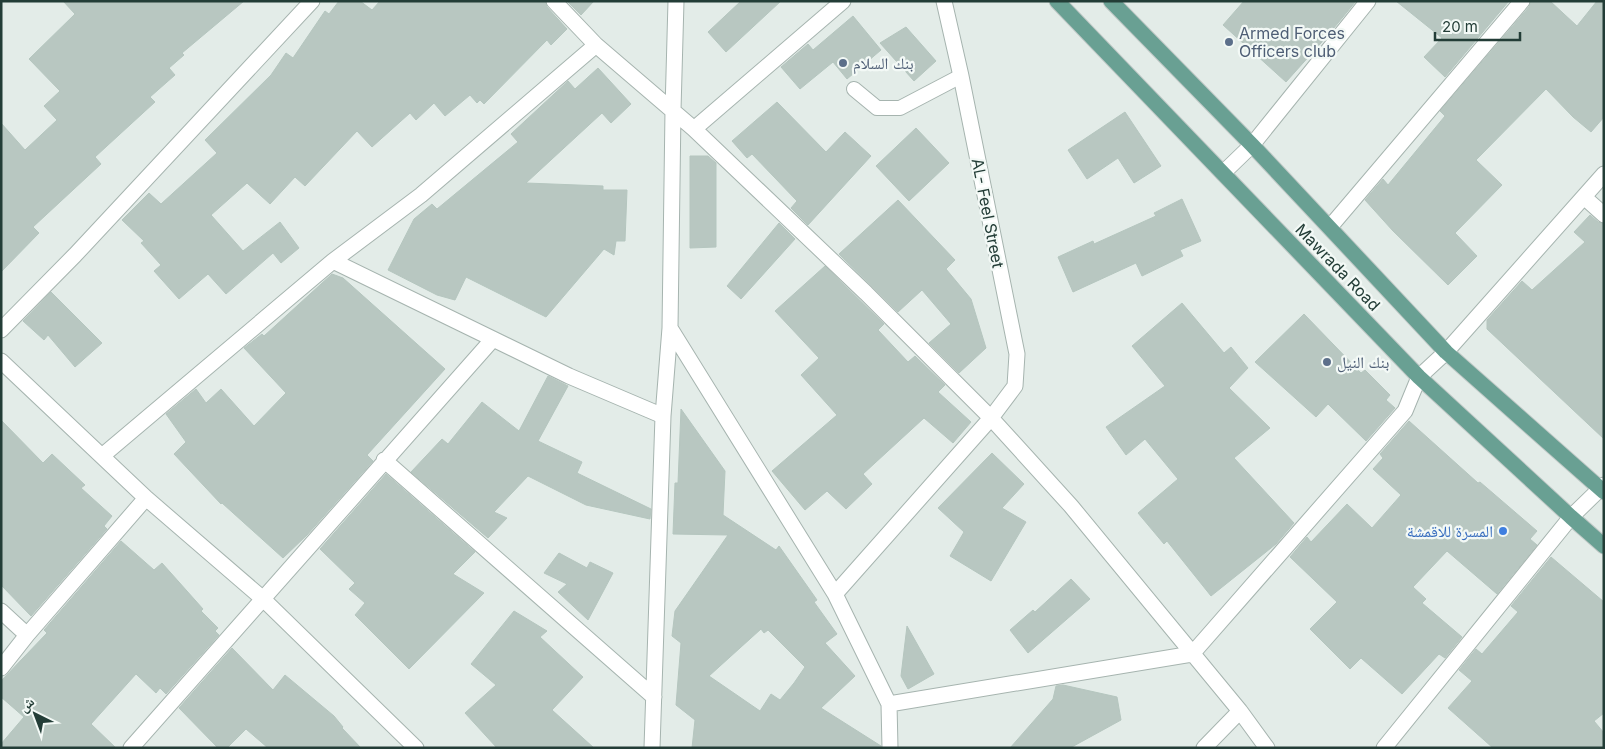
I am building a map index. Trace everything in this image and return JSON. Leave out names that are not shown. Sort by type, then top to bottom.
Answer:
[{"type":"main road","name":"Mawrada Road","points":[[1057,1],[1419,377],[1570,518],[1604,546]]},
{"type":"main road","name":"Mawrada Road","points":[[1111,1],[1252,145],[1446,352],[1603,489]]},
{"type":"street","points":[[1,330],[75,255],[312,1]]},
{"type":"street","points":[[554,1],[596,45],[694,129],[866,293],[991,418],[1071,506],[1240,711],[1267,748]]},
{"type":"street","points":[[652,748],[663,416],[670,328],[676,1]]},
{"type":"street","points":[[694,129],[843,1]]},
{"type":"street","name":"AL- Feel Street","points":[[835,594],[991,418],[1015,386],[1017,354],[944,1]]},
{"type":"street","points":[[1224,173],[1252,145],[1368,1]]},
{"type":"street","points":[[1330,227],[1522,1]]},
{"type":"street","points":[[102,456],[333,261],[421,195],[596,45]]},
{"type":"street","points":[[889,704],[1192,654],[1405,411],[1419,377],[1446,352],[1604,174]]},
{"type":"street","points":[[1584,197],[1604,215]]},
{"type":"street","points":[[333,261],[569,376],[663,416]]},
{"type":"street","points":[[670,328],[835,594],[889,704],[890,748]]},
{"type":"street","points":[[130,748],[493,339]]},
{"type":"street","points":[[1,361],[146,498],[262,598],[416,748]]},
{"type":"street","points":[[384,460],[654,697]]},
{"type":"street","points":[[1384,748],[1570,518],[1603,489]]},
{"type":"street","points":[[1,668],[27,635],[146,498]]},
{"type":"street","points":[[1,611],[27,635]]},
{"type":"street","points":[[1204,748],[1240,711]]},
{"type":"lane","points":[[854,89],[877,108],[900,108],[961,76]]},
{"type":"building","points":[[63,1],[244,1],[182,53],[184,55],[169,68],[175,75],[150,97],[155,102],[95,157],[101,164],[33,227],[39,233],[1,272],[1,123],[25,150],[57,120],[44,106],[60,91],[29,59],[75,14]]},
{"type":"building","points":[[339,1],[360,1],[372,10],[380,1],[545,1],[547,7],[567,29],[551,45],[547,40],[484,104],[480,100],[477,103],[470,95],[445,116],[434,103],[416,120],[410,113],[372,147],[357,131],[305,186],[295,177],[270,204],[247,183],[211,215],[243,251],[280,222],[299,248],[281,263],[273,253],[226,294],[208,274],[179,299],[154,271],[161,265],[141,243],[144,241],[122,220],[149,193],[161,204],[217,153],[205,140],[271,75],[286,53],[293,58],[325,11],[329,14]]},
{"type":"building","points":[[567,1],[594,1],[581,15]]},
{"type":"building","points":[[741,1],[781,1],[726,52],[708,32]]},
{"type":"building","points":[[1244,1],[1356,1],[1286,82],[1223,25]]},
{"type":"building","points":[[1396,1],[1509,1],[1445,77],[1424,57],[1442,38]]},
{"type":"building","points":[[1531,1],[1550,1],[1577,26],[1597,1],[1604,1],[1604,117],[1591,132],[1573,117],[1546,89],[1476,160],[1502,185],[1455,233],[1477,256],[1448,285],[1393,231],[1365,200],[1383,179],[1388,185],[1445,116],[1440,111],[1529,7]]},
{"type":"building","points":[[853,16],[881,50],[847,79],[833,62],[800,89],[781,67],[808,44],[813,50]]},
{"type":"building","points":[[906,27],[936,61],[914,81],[880,43]]},
{"type":"building","points":[[598,68],[631,104],[611,123],[602,113],[526,183],[603,186],[603,190],[627,190],[625,241],[616,241],[614,255],[604,249],[546,317],[466,277],[455,300],[437,295],[388,270],[414,219],[432,204],[437,209],[518,142],[511,134],[568,81],[575,89]]},
{"type":"building","points":[[777,102],[826,152],[845,132],[871,156],[808,225],[791,208],[797,201],[752,154],[747,158],[732,141]]},
{"type":"building","points":[[1125,112],[1161,166],[1134,183],[1118,158],[1087,179],[1068,150]]},
{"type":"building","points":[[916,128],[949,163],[909,201],[876,166]]},
{"type":"building","points":[[690,156],[708,156],[716,163],[716,247],[690,248]]},
{"type":"building","points":[[1182,199],[1201,241],[1180,250],[1183,256],[1142,276],[1136,263],[1073,292],[1058,257],[1093,241],[1094,244],[1156,216],[1154,213]]},
{"type":"building","points":[[898,200],[955,260],[946,269],[971,299],[986,348],[959,373],[929,343],[951,324],[922,290],[898,312],[839,254]]},
{"type":"building","points":[[1590,215],[1598,222],[1604,224],[1604,439],[1487,329],[1487,320],[1522,281],[1532,290],[1585,242],[1574,232]]},
{"type":"building","points":[[779,223],[795,239],[741,299],[727,286]]},
{"type":"building","points":[[825,266],[884,324],[878,330],[908,362],[915,356],[945,385],[938,392],[971,422],[953,443],[924,418],[863,474],[872,484],[846,509],[827,491],[805,510],[772,471],[837,415],[801,375],[819,358],[775,311]]},
{"type":"building","points":[[332,274],[343,278],[445,369],[367,455],[373,461],[307,535],[283,558],[221,504],[174,454],[186,442],[166,414],[196,389],[206,403],[221,389],[254,426],[286,393],[244,348],[262,334],[264,336]]},
{"type":"building","points":[[51,292],[102,343],[75,367],[48,335],[44,340],[23,321]]},
{"type":"building","points":[[1182,303],[1224,353],[1231,347],[1248,368],[1229,388],[1270,428],[1234,458],[1294,523],[1276,544],[1211,596],[1167,541],[1164,544],[1138,513],[1178,479],[1145,439],[1126,455],[1106,427],[1165,386],[1132,346]]},
{"type":"building","points":[[1304,314],[1361,373],[1365,370],[1390,395],[1386,400],[1395,408],[1366,441],[1328,404],[1316,417],[1255,362]]},
{"type":"building","points":[[548,376],[568,386],[538,441],[582,462],[577,473],[651,509],[650,519],[586,505],[528,476],[494,512],[507,518],[488,538],[411,472],[442,439],[448,444],[482,402],[519,431]]},
{"type":"building","points":[[681,409],[725,471],[723,515],[776,550],[779,546],[817,600],[814,602],[837,634],[825,643],[855,676],[821,708],[881,746],[881,748],[692,748],[695,720],[676,705],[681,643],[672,636],[675,611],[728,535],[673,534],[675,483],[678,483]],"holes":[[[761,629],[764,633],[768,630],[805,667],[780,700],[771,694],[760,711],[709,676]]]},
{"type":"building","points":[[1,420],[43,463],[52,454],[85,485],[81,488],[112,516],[104,526],[107,529],[31,616],[1,585]]},
{"type":"building","points":[[1409,421],[1478,483],[1480,482],[1537,531],[1530,539],[1537,545],[1497,594],[1447,551],[1413,587],[1426,599],[1422,603],[1462,637],[1445,658],[1439,654],[1402,694],[1361,658],[1350,669],[1310,629],[1337,602],[1290,557],[1307,537],[1311,542],[1347,504],[1372,528],[1401,495],[1373,469],[1383,458],[1380,454]]},
{"type":"building","points":[[992,453],[1024,484],[1002,508],[1026,522],[991,581],[950,556],[964,532],[938,508]]},
{"type":"building","points":[[386,474],[475,552],[453,574],[484,593],[409,669],[355,615],[365,603],[349,589],[355,583],[320,549]]},
{"type":"building","points":[[121,541],[154,570],[162,563],[203,609],[201,611],[218,628],[215,631],[219,635],[166,694],[160,688],[156,693],[136,674],[91,724],[116,748],[1,748],[1,744],[24,717],[1,697],[1,681],[47,633],[44,630]]},
{"type":"building","points":[[559,553],[587,568],[590,562],[613,573],[588,620],[558,592],[567,584],[544,573]]},
{"type":"building","points":[[1551,557],[1604,602],[1604,713],[1594,721],[1604,733],[1604,748],[1493,748],[1448,708],[1472,681],[1459,670],[1476,649],[1482,654],[1518,612],[1511,606]]},
{"type":"building","points":[[1071,579],[1090,599],[1028,653],[1010,630],[1033,610],[1035,612]]},
{"type":"building","points":[[514,611],[547,631],[540,637],[583,677],[552,710],[594,748],[497,748],[465,713],[496,685],[471,664]]},
{"type":"building","points":[[907,626],[934,674],[908,689],[901,676]]},
{"type":"building","points":[[232,648],[273,690],[285,675],[334,716],[342,728],[361,748],[268,748],[246,729],[227,748],[218,748],[179,708]]},
{"type":"building","points":[[1063,685],[1117,697],[1121,720],[1070,748],[1010,748],[1053,699],[1056,686]]},
{"type":"place","name":"Armed Forces Officers club","points":[[1229,42]]},
{"type":"place","name":"بنك السلام","points":[[843,63]]},
{"type":"place","name":"بنك النيل","points":[[1327,362]]},
{"type":"place","name":"المسرة للاقمشة","points":[[1503,531]]}]
